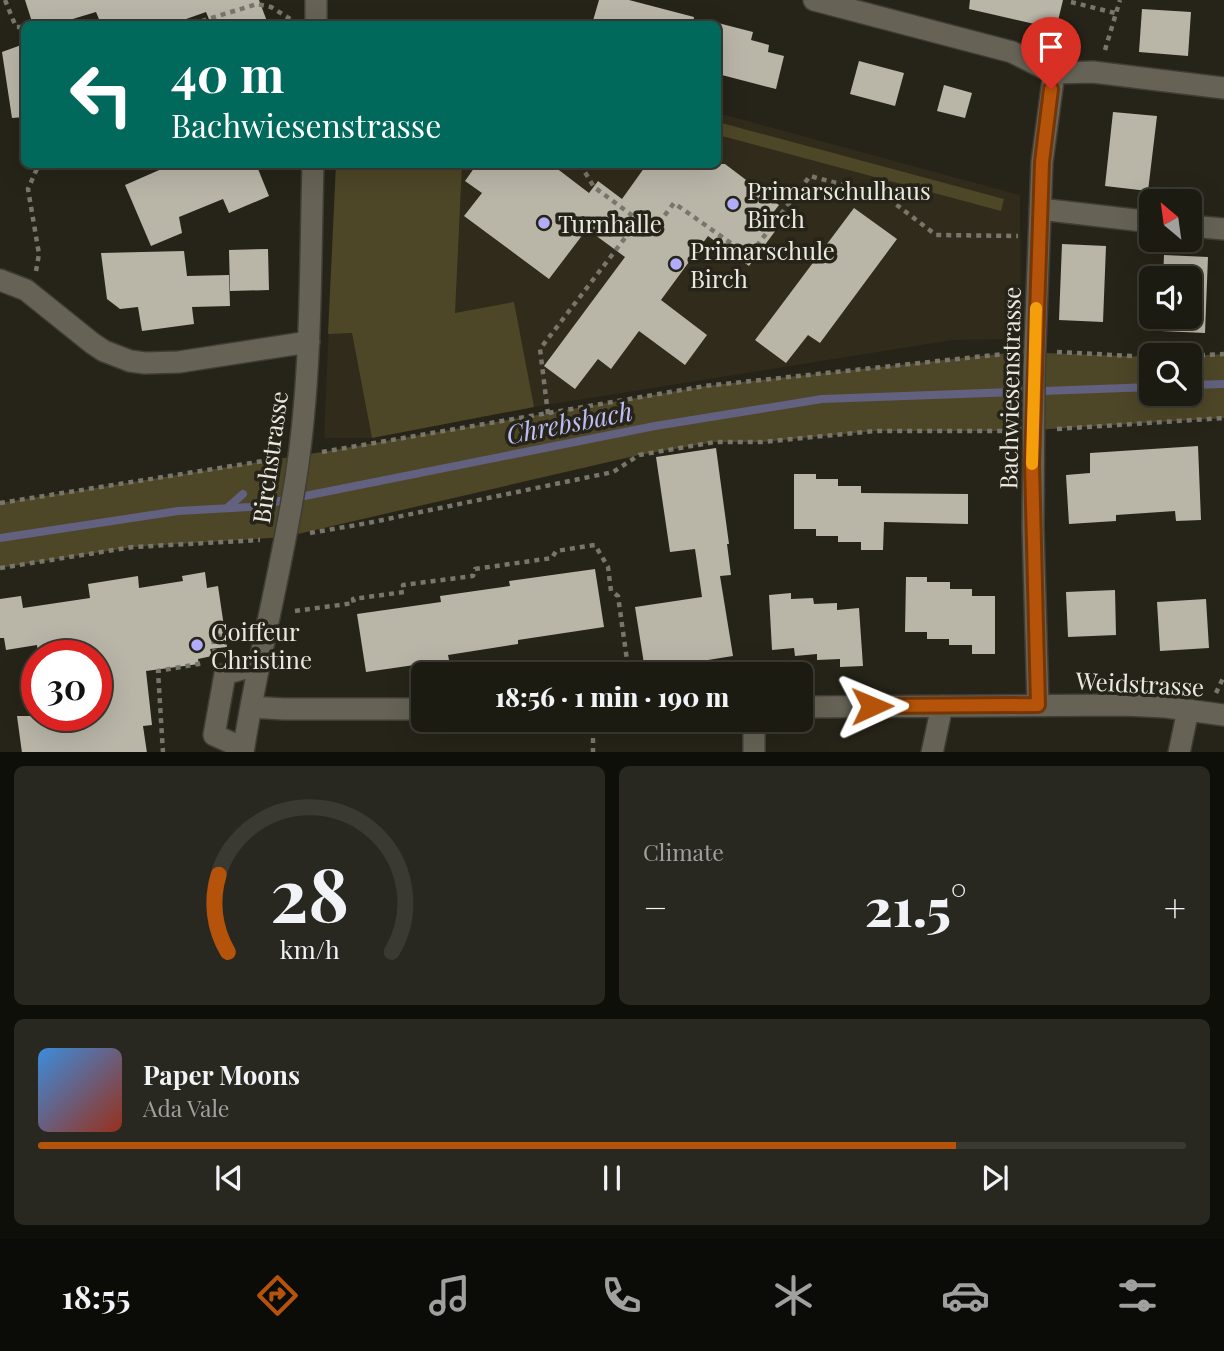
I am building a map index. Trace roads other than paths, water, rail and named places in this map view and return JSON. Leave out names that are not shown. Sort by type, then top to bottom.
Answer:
[{"type":"street","points":[[308,21],[316,0]]},
{"type":"street","points":[[814,0],[1012,52],[1054,73],[1093,72],[1224,88]]},
{"type":"street","name":"Bachwiesenstrasse","points":[[1038,705],[1032,528],[1033,420],[1044,134],[1054,73]]},
{"type":"street","name":"Birchstrasse","points":[[243,750],[298,466],[309,342],[313,168]]},
{"type":"street","points":[[1040,209],[1139,220]]},
{"type":"street","points":[[1202,227],[1224,229]]},
{"type":"street","points":[[0,280],[26,290],[92,343],[130,361],[179,362],[309,342]]},
{"type":"street","points":[[243,750],[214,735],[225,674],[260,664]]},
{"type":"street","name":"Weidstrasse","points":[[813,707],[1124,705],[1224,715]]},
{"type":"street","points":[[932,752],[942,706]]},
{"type":"street","points":[[251,707],[411,709]]},
{"type":"street","points":[[1179,752],[1188,710]]},
{"type":"street","points":[[754,732],[754,752]]},
{"type":"waterway","name":"Chrebsbach","points":[[1202,385],[1224,384]]},
{"type":"waterway","name":"Chrebsbach","points":[[0,538],[178,511],[250,507],[655,426],[822,399],[1139,387]]},
{"type":"waterway","points":[[227,508],[243,494]]},
{"type":"place","name":"Primarschulhaus Birch","points":[[733,204]]},
{"type":"place","name":"Turnhalle","points":[[544,223]]},
{"type":"place","name":"Primarschule Birch","points":[[676,264]]},
{"type":"place","name":"Coiffeur Christine","points":[[197,645]]}]
